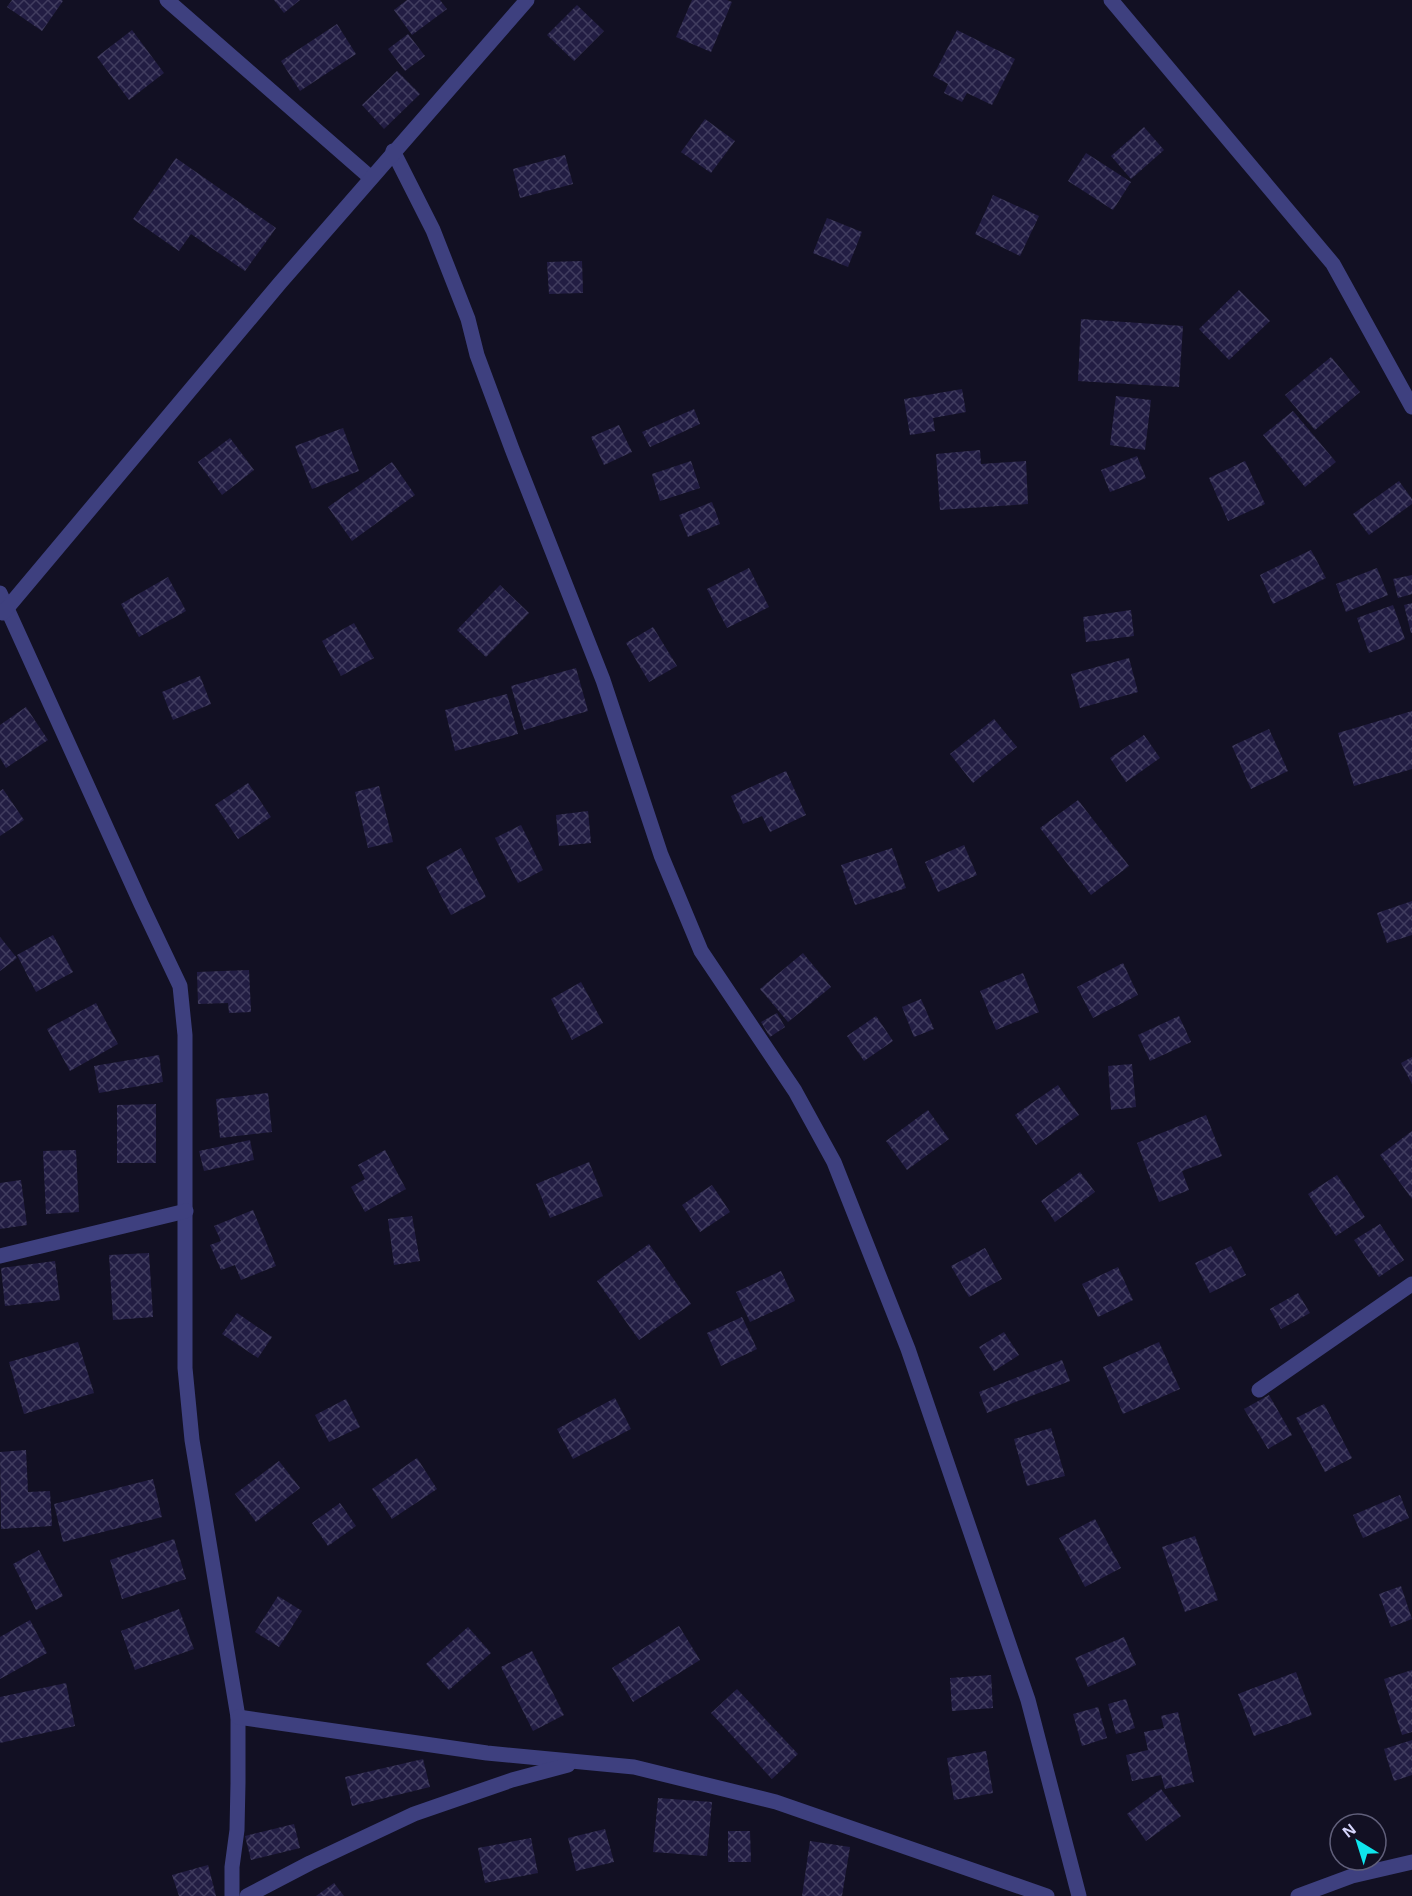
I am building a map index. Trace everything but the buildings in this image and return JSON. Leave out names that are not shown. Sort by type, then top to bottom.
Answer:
[{"type":"street","points":[[167,0],[371,178]]},
{"type":"street","points":[[4,612],[280,283],[527,0]]},
{"type":"street","points":[[1111,0],[1333,264],[1412,407]]},
{"type":"street","points":[[393,151],[434,230],[468,319],[477,355],[512,449],[603,680],[662,855],[701,951],[795,1091],[834,1162],[904,1338],[1028,1700],[1079,1896]]},
{"type":"street","points":[[0,593],[4,612],[180,986],[185,1035],[186,1211],[183,1294],[186,1378],[192,1440],[238,1716],[237,1806],[232,1896]]},
{"type":"street","points":[[0,1256],[186,1211]]},
{"type":"street","points":[[1259,1390],[1412,1284]]},
{"type":"street","points":[[238,1716],[487,1753],[634,1767],[776,1802],[1047,1896]]},
{"type":"street","points":[[247,1896],[309,1863],[414,1814],[512,1780],[577,1762]]},
{"type":"street","points":[[1298,1896],[1352,1876],[1412,1862]]}]
